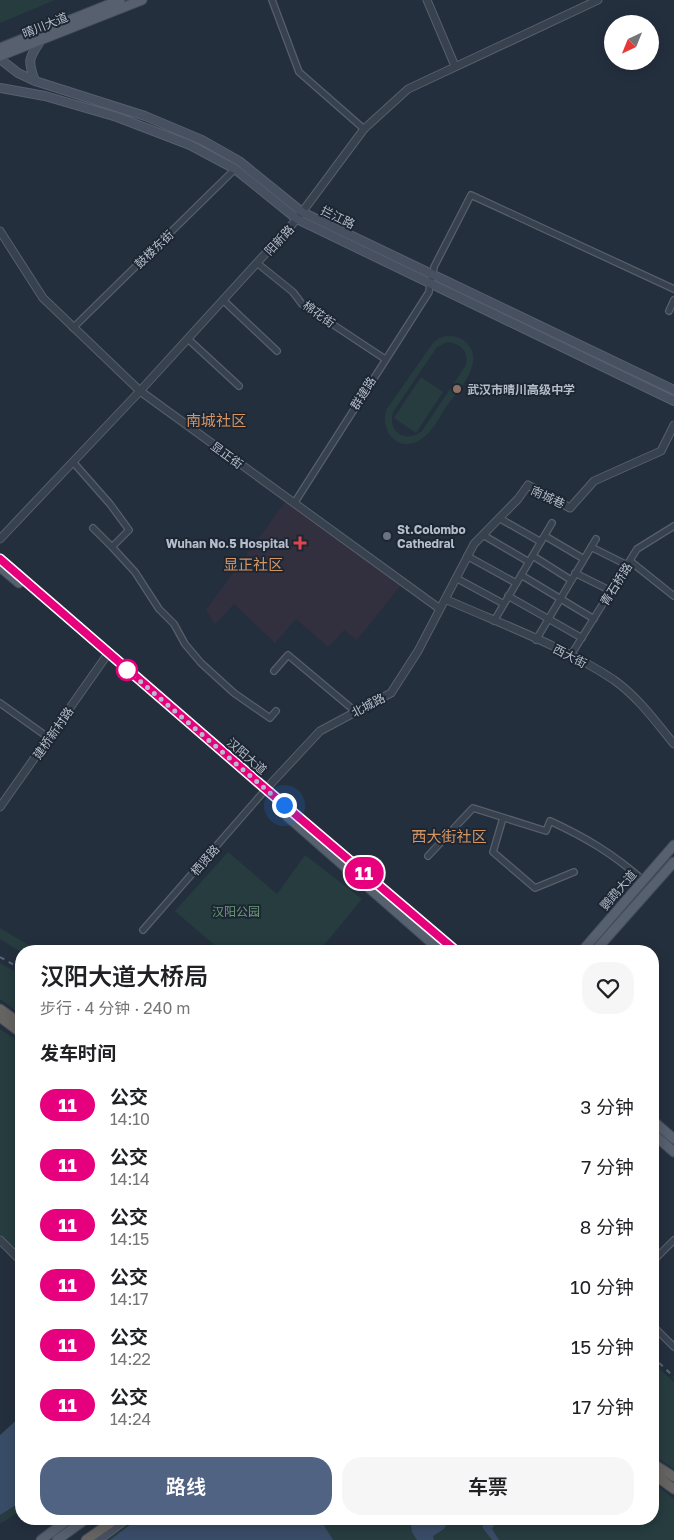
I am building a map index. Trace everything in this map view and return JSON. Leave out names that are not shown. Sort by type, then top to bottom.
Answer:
[{"type":"highway","points":[[0,1009],[15,1020]]},
{"type":"highway","points":[[0,1018],[15,1029]]},
{"type":"highway","points":[[659,1467],[674,1477]]},
{"type":"highway","points":[[659,1478],[674,1489]]},
{"type":"highway","points":[[86,1540],[107,1525]]},
{"type":"main road","name":"晴川大道","points":[[0,48],[120,0]]},
{"type":"main road","name":"晴川大道","points":[[0,58],[142,0]]},
{"type":"main road","points":[[35,81],[29,66],[31,54],[41,40]]},
{"type":"main road","name":"拦江路","points":[[0,58],[18,73],[35,81],[145,116],[202,140],[239,161],[302,212],[674,390]]},
{"type":"main road","name":"拦江路","points":[[0,88],[45,96],[116,117],[190,144],[235,169],[297,219],[674,402]]},
{"type":"main road","name":"汉阳大道","points":[[0,559],[434,945]]},
{"type":"main road","name":"汉阳大道","points":[[0,567],[264,792],[449,945]]},
{"type":"main road","name":"鹦鹉大道","points":[[587,945],[674,845]]},
{"type":"main road","name":"鹦鹉大道","points":[[600,945],[674,862]]},
{"type":"main road","points":[[659,1126],[674,1139]]},
{"type":"main road","points":[[659,1140],[674,1152]]},
{"type":"main road","points":[[41,1540],[61,1525]]},
{"type":"main road","points":[[58,1540],[78,1525]]},
{"type":"main road","points":[[98,1540],[118,1525]]},
{"type":"street","points":[[272,0],[298,72],[364,129]]},
{"type":"street","points":[[427,0],[455,66]]},
{"type":"street","name":"阳新路","points":[[0,539],[188,339],[297,219],[364,129],[408,89],[598,0]]},
{"type":"street","name":"鼓楼东街","points":[[73,328],[235,169]]},
{"type":"street","name":"群建路","points":[[294,502],[429,292],[429,284],[434,275],[434,267],[471,195],[674,289]]},
{"type":"street","name":"显正街","points":[[0,231],[43,298],[140,390],[269,485],[375,557],[440,609]]},
{"type":"street","name":"棉花街","points":[[257,263],[293,292],[302,304],[385,359]]},
{"type":"street","points":[[223,300],[277,351]]},
{"type":"street","points":[[669,311],[674,300]]},
{"type":"street","points":[[188,339],[239,386]]},
{"type":"street","name":"南城巷","points":[[445,599],[474,544],[518,499],[528,485],[570,508],[594,481],[661,451],[674,426]]},
{"type":"street","points":[[73,462],[110,504],[129,530],[112,547]]},
{"type":"street","points":[[499,518],[541,542]]},
{"type":"street","points":[[494,621],[552,523]]},
{"type":"street","name":"青石桥路","points":[[571,655],[637,549],[674,526]]},
{"type":"street","points":[[93,528],[135,572],[159,609],[174,624],[185,644],[202,662],[246,703],[270,718],[276,711]]},
{"type":"street","points":[[482,535],[572,580]]},
{"type":"street","points":[[545,536],[584,558]]},
{"type":"street","points":[[536,640],[596,539]]},
{"type":"street","points":[[591,547],[629,563],[674,596]]},
{"type":"street","points":[[468,556],[516,583]]},
{"type":"street","points":[[575,573],[611,592]]},
{"type":"street","points":[[521,576],[594,619]]},
{"type":"street","points":[[456,578],[504,604]]},
{"type":"street","points":[[508,596],[582,638]]},
{"type":"street","name":"北城路","points":[[264,792],[320,731],[391,693],[418,651],[445,599]]},
{"type":"street","name":"西大街","points":[[445,599],[571,655],[615,681],[649,713],[674,744]]},
{"type":"street","points":[[274,671],[288,656],[356,712]]},
{"type":"street","name":"建桥新村路","points":[[0,807],[106,658]]},
{"type":"street","points":[[0,703],[49,738]]},
{"type":"street","name":"栖贤路","points":[[143,930],[264,792]]},
{"type":"street","points":[[428,856],[473,808],[546,831],[550,821],[584,836],[620,860],[643,880]]},
{"type":"street","points":[[504,818],[493,852],[535,888],[574,872]]},
{"type":"street","points":[[0,1240],[15,1255]]},
{"type":"street","points":[[659,1255],[674,1240]]},
{"type":"street","points":[[659,1332],[674,1347]]},
{"type":"shaded area","name":"Wuhan No.5 Hospital","points":[[286,501],[401,585],[357,640],[344,630],[328,647],[296,619],[275,643],[234,604],[215,624],[206,610]]},
{"type":"green space","points":[[0,0],[55,0],[0,23]]},
{"type":"green space","points":[[447,336],[460,338],[468,344],[473,355],[471,371],[462,387],[428,434],[412,444],[398,442],[388,432],[385,418],[386,410],[433,343],[439,338]],"holes":[[[447,342],[460,346],[465,352],[466,365],[422,431],[416,435],[409,436],[399,434],[393,425],[393,412],[437,347]]]},
{"type":"green space","points":[[421,377],[443,392],[416,433],[394,418]]},
{"type":"green space","name":"汉阳公园","points":[[228,852],[277,894],[305,855],[362,899],[324,945],[212,945],[175,911]]},
{"type":"green space","points":[[0,928],[29,945],[15,945],[15,948],[0,939]]},
{"type":"green space","points":[[0,963],[15,972],[15,1010],[0,999]]},
{"type":"green space","points":[[0,1029],[15,1039],[15,1249],[0,1235]]},
{"type":"green space","points":[[659,1368],[674,1382],[674,1469],[659,1459]]},
{"type":"green space","points":[[659,1487],[674,1499],[674,1540],[102,1540],[123,1525],[659,1525]]},
{"type":"green space","points":[[15,1506],[15,1514],[0,1523],[0,1515]]},
{"type":"water","points":[[15,1421],[15,1506],[0,1515],[0,1435]]},
{"type":"water","points":[[130,1525],[324,1525],[333,1540],[110,1540]]},
{"type":"water","points":[[411,1525],[446,1525],[444,1529],[433,1536],[434,1540],[417,1540],[412,1532]]},
{"type":"water","points":[[483,1525],[494,1525],[492,1529],[499,1540],[492,1540]]},
{"type":"railway","points":[[0,957],[15,966]]},
{"type":"railway","points":[[659,1363],[674,1377]]},
{"type":"bus line","name":"11","points":[[0,559],[449,945]]},
{"type":"place","name":"武汉市晴川高级中学","points":[[457,389]]},
{"type":"place","name":"St.Colombo Cathedral","points":[[387,536]]},
{"type":"place","name":"Wuhan No.5 Hospital","points":[[300,543]]},
{"type":"district","name":"南城社区","points":[[216,420]]},
{"type":"district","name":"显正社区","points":[[253,564]]},
{"type":"district","name":"西大街社区","points":[[449,836]]},
{"type":"route","points":[[127,670],[284,805]]}]
